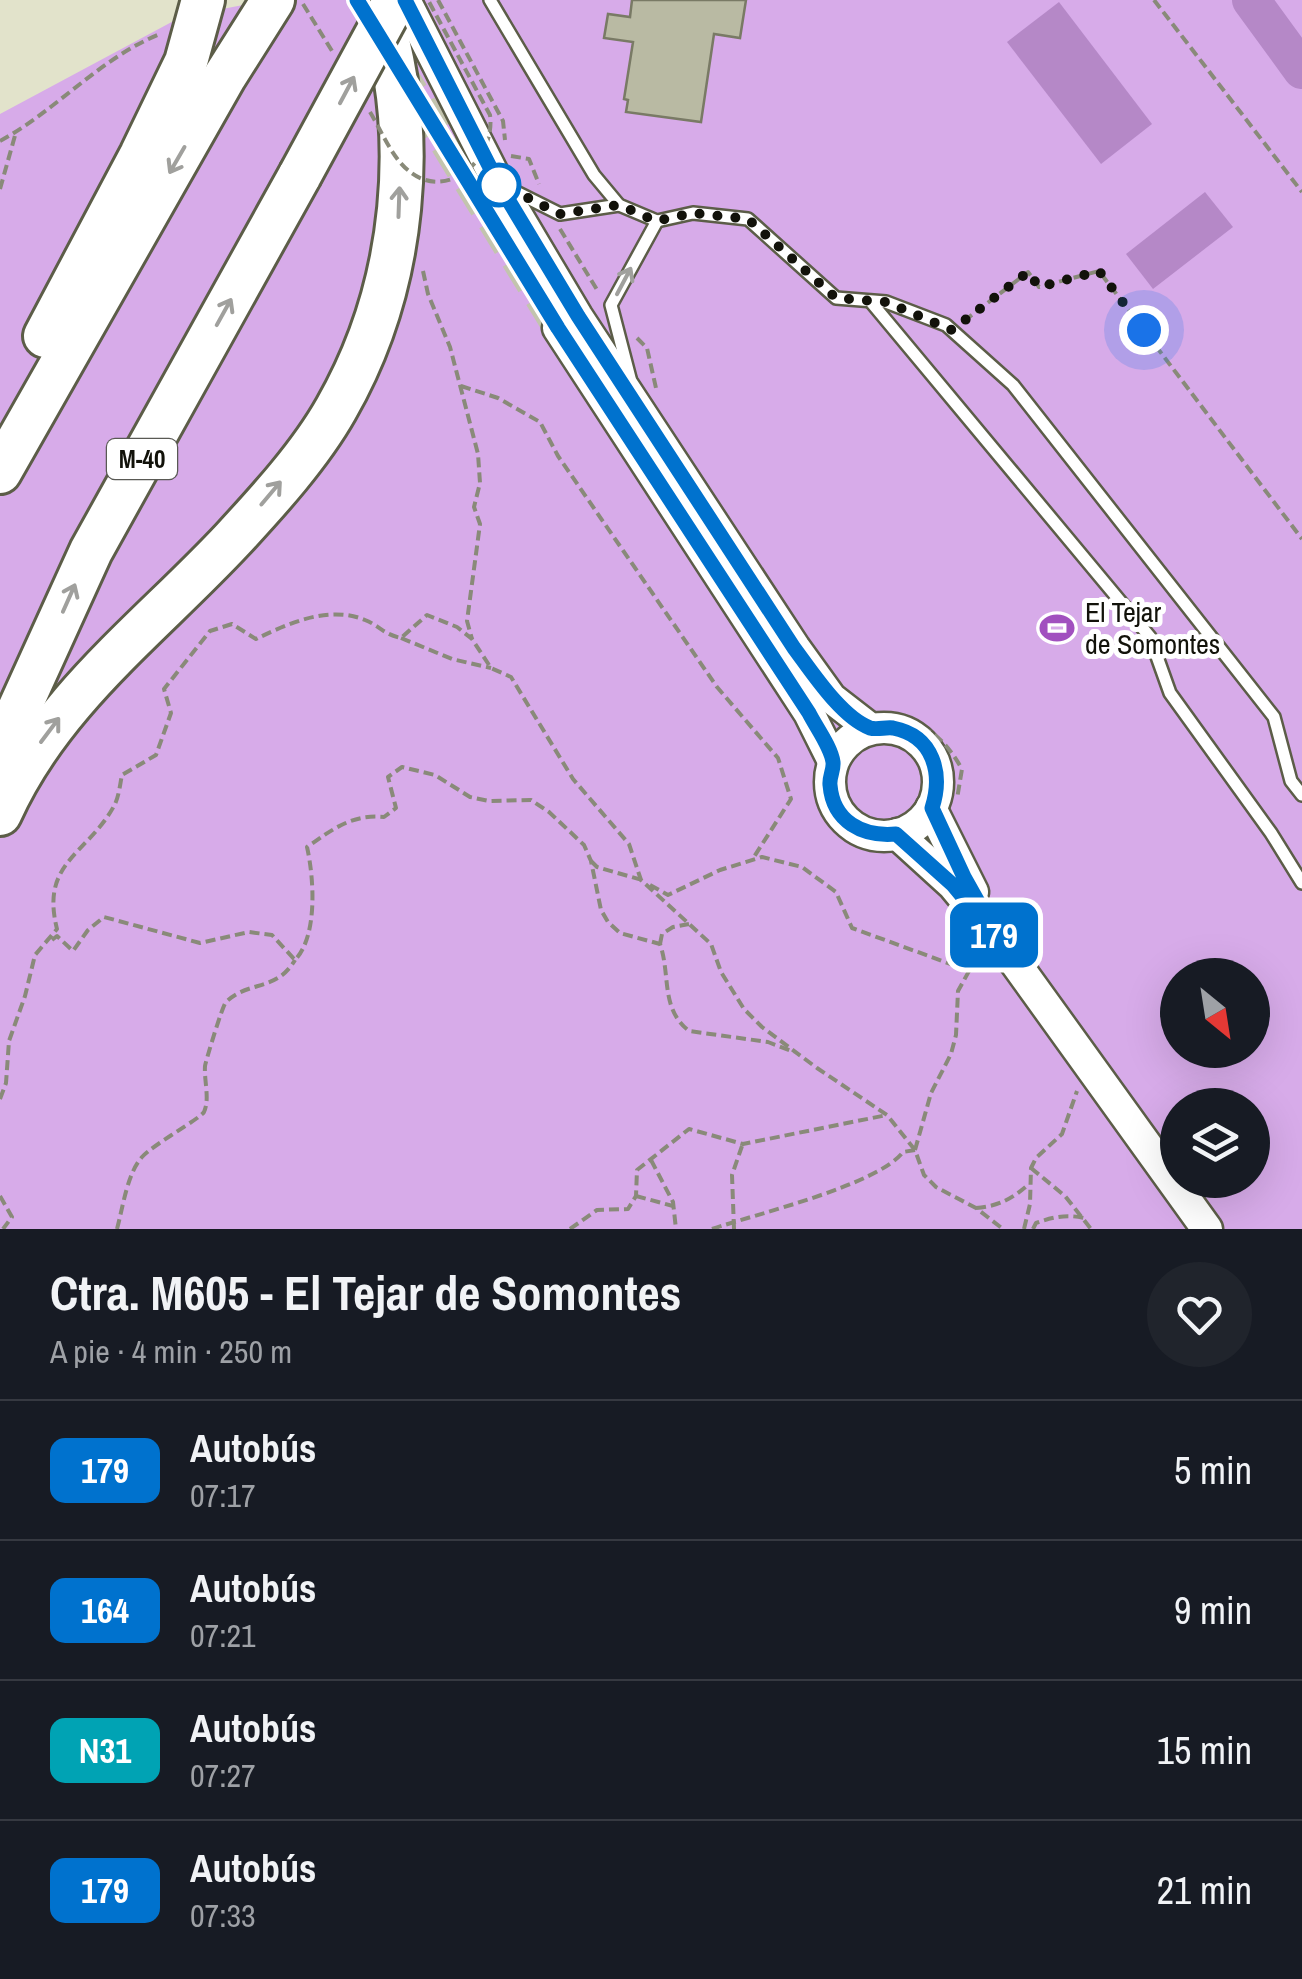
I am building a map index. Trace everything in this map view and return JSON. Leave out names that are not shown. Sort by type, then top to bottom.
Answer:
[{"type":"highway","points":[[0,421],[186,62],[203,0]]},
{"type":"highway","points":[[0,472],[225,76],[273,0]]},
{"type":"highway","points":[[0,814],[18,773],[55,722],[98,672],[233,539],[336,409],[380,313],[398,224],[402,132],[392,47],[376,0]]},
{"type":"highway","name":"M-40","points":[[0,750],[91,551],[395,0]]},
{"type":"street","points":[[405,0],[498,183],[578,316],[647,402],[794,648],[831,698],[911,734],[927,748],[936,767],[938,788],[964,877],[1001,943]]},
{"type":"street","points":[[558,328],[809,713],[833,762]]},
{"type":"street","points":[[882,723],[849,742],[833,762],[829,781],[832,800],[842,817],[858,830],[896,834],[917,825],[944,805]]},
{"type":"street","points":[[896,834],[953,885],[1001,943],[1207,1229]]},
{"type":"lane","points":[[490,0],[594,175],[619,205],[656,221],[693,213],[748,219],[836,298],[886,302],[952,330],[1013,385],[1274,717],[1291,781],[1302,796]]},
{"type":"lane","points":[[498,183],[560,214],[619,205]]},
{"type":"lane","points":[[647,402],[611,305],[656,221]]},
{"type":"lane","points":[[870,302],[1150,637],[1170,694],[1271,833],[1302,883]]},
{"type":"path","points":[[300,0],[336,57]]},
{"type":"path","points":[[364,103],[405,169],[418,178],[454,178],[484,154],[492,132],[490,115],[428,0]]},
{"type":"path","points":[[438,0],[503,121],[508,155],[529,159],[547,207],[612,316],[647,348],[647,402]]},
{"type":"path","points":[[1154,0],[1302,192]]},
{"type":"path","points":[[0,141],[36,120],[118,55],[164,32]]},
{"type":"path","points":[[0,190],[16,132]]},
{"type":"path","points":[[423,270],[428,294],[444,328],[478,454],[480,483],[474,506],[480,524],[467,620],[472,639]]},
{"type":"path","points":[[952,330],[1028,272],[1039,287],[1099,271],[1302,539]]},
{"type":"path","points":[[461,386],[498,398],[540,422],[558,456],[716,687],[778,758],[792,799],[752,860]]},
{"type":"path","points":[[0,1100],[6,1083],[9,1040],[26,996],[35,955],[57,929],[52,909],[54,882],[116,804],[122,775],[156,755],[171,713],[164,689],[210,631],[232,624],[256,638],[317,614],[364,620],[386,635],[511,677],[573,780],[629,844],[641,880],[711,944],[720,972],[744,1009],[818,1068]]},
{"type":"path","points":[[401,638],[427,615],[457,627],[472,639],[491,668]]},
{"type":"path","points":[[882,723],[926,727],[948,746],[962,768],[944,805]]},
{"type":"path","points":[[118,1229],[136,1166],[160,1141],[199,1118],[205,1110],[205,1064],[224,1003],[244,990],[286,976],[304,950],[312,925],[311,862],[307,847],[348,820],[365,815],[384,817],[396,808],[388,777],[402,767],[435,775],[470,797],[489,801],[531,800],[584,844],[608,922],[620,932],[660,944]]},
{"type":"path","points":[[591,860],[598,867],[641,880],[668,895],[720,870],[762,857],[802,866],[836,892],[852,928],[966,970]]},
{"type":"path","points":[[48,942],[57,936],[73,950],[104,917],[200,943],[249,932],[272,935],[295,960]]},
{"type":"path","points":[[689,924],[662,934],[660,944],[667,964],[668,1002],[679,1023],[690,1031],[768,1042],[794,1052],[887,1115],[915,1150],[924,1175],[936,1187],[976,1208],[1004,1229]]},
{"type":"path","points":[[915,1150],[931,1093],[951,1054],[958,991],[966,970],[980,952],[1001,943]]},
{"type":"path","points":[[1024,1229],[1036,1158],[1062,1134],[1076,1091],[1097,1074]]},
{"type":"path","points":[[570,1229],[597,1210],[628,1208],[636,1196],[636,1170],[689,1129],[743,1144],[887,1115]]},
{"type":"path","points":[[734,1229],[732,1174],[743,1144]]},
{"type":"path","points":[[712,1229],[855,1183],[894,1164],[903,1152],[915,1150]]},
{"type":"path","points":[[651,1160],[673,1206],[676,1229]]},
{"type":"path","points":[[1032,1168],[1091,1229]]},
{"type":"path","points":[[976,1208],[994,1207],[1029,1184]]},
{"type":"path","points":[[0,1196],[12,1218],[3,1229]]},
{"type":"path","points":[[636,1196],[673,1206]]},
{"type":"path","points":[[1033,1229],[1036,1223],[1067,1214],[1084,1218]]},
{"type":"shaded area","points":[[269,0],[1302,0],[1302,1229],[0,1229],[0,114],[181,17]]},
{"type":"shaded area","points":[[1059,2],[1152,124],[1101,164],[1007,42]]},
{"type":"shaded area","points":[[1205,192],[1233,227],[1153,289],[1126,254]]},
{"type":"building","points":[[632,0],[746,0],[740,38],[714,34],[701,122],[626,112],[628,100],[624,99],[633,42],[604,38],[608,14],[630,17]]},
{"type":"waterway","points":[[1251,0],[1302,70]]},
{"type":"tunnel","points":[[398,67],[558,328]]},
{"type":"bus line","name":"179","points":[[357,0],[558,328],[809,713],[833,762],[829,781],[832,800],[842,817],[858,830],[896,834],[953,885],[1001,943],[932,808],[938,788],[936,767],[927,748],[911,734],[892,728],[871,728],[831,698],[794,648],[578,316],[498,183],[405,0]]},
{"type":"place","name":"El Tejar de Somontes","points":[[1057,628]]},
{"type":"route","points":[[499,185],[560,214],[619,205],[656,221],[693,213],[748,219],[836,298],[886,302],[952,330],[1028,272],[1039,287],[1099,271],[1144,330]]}]
